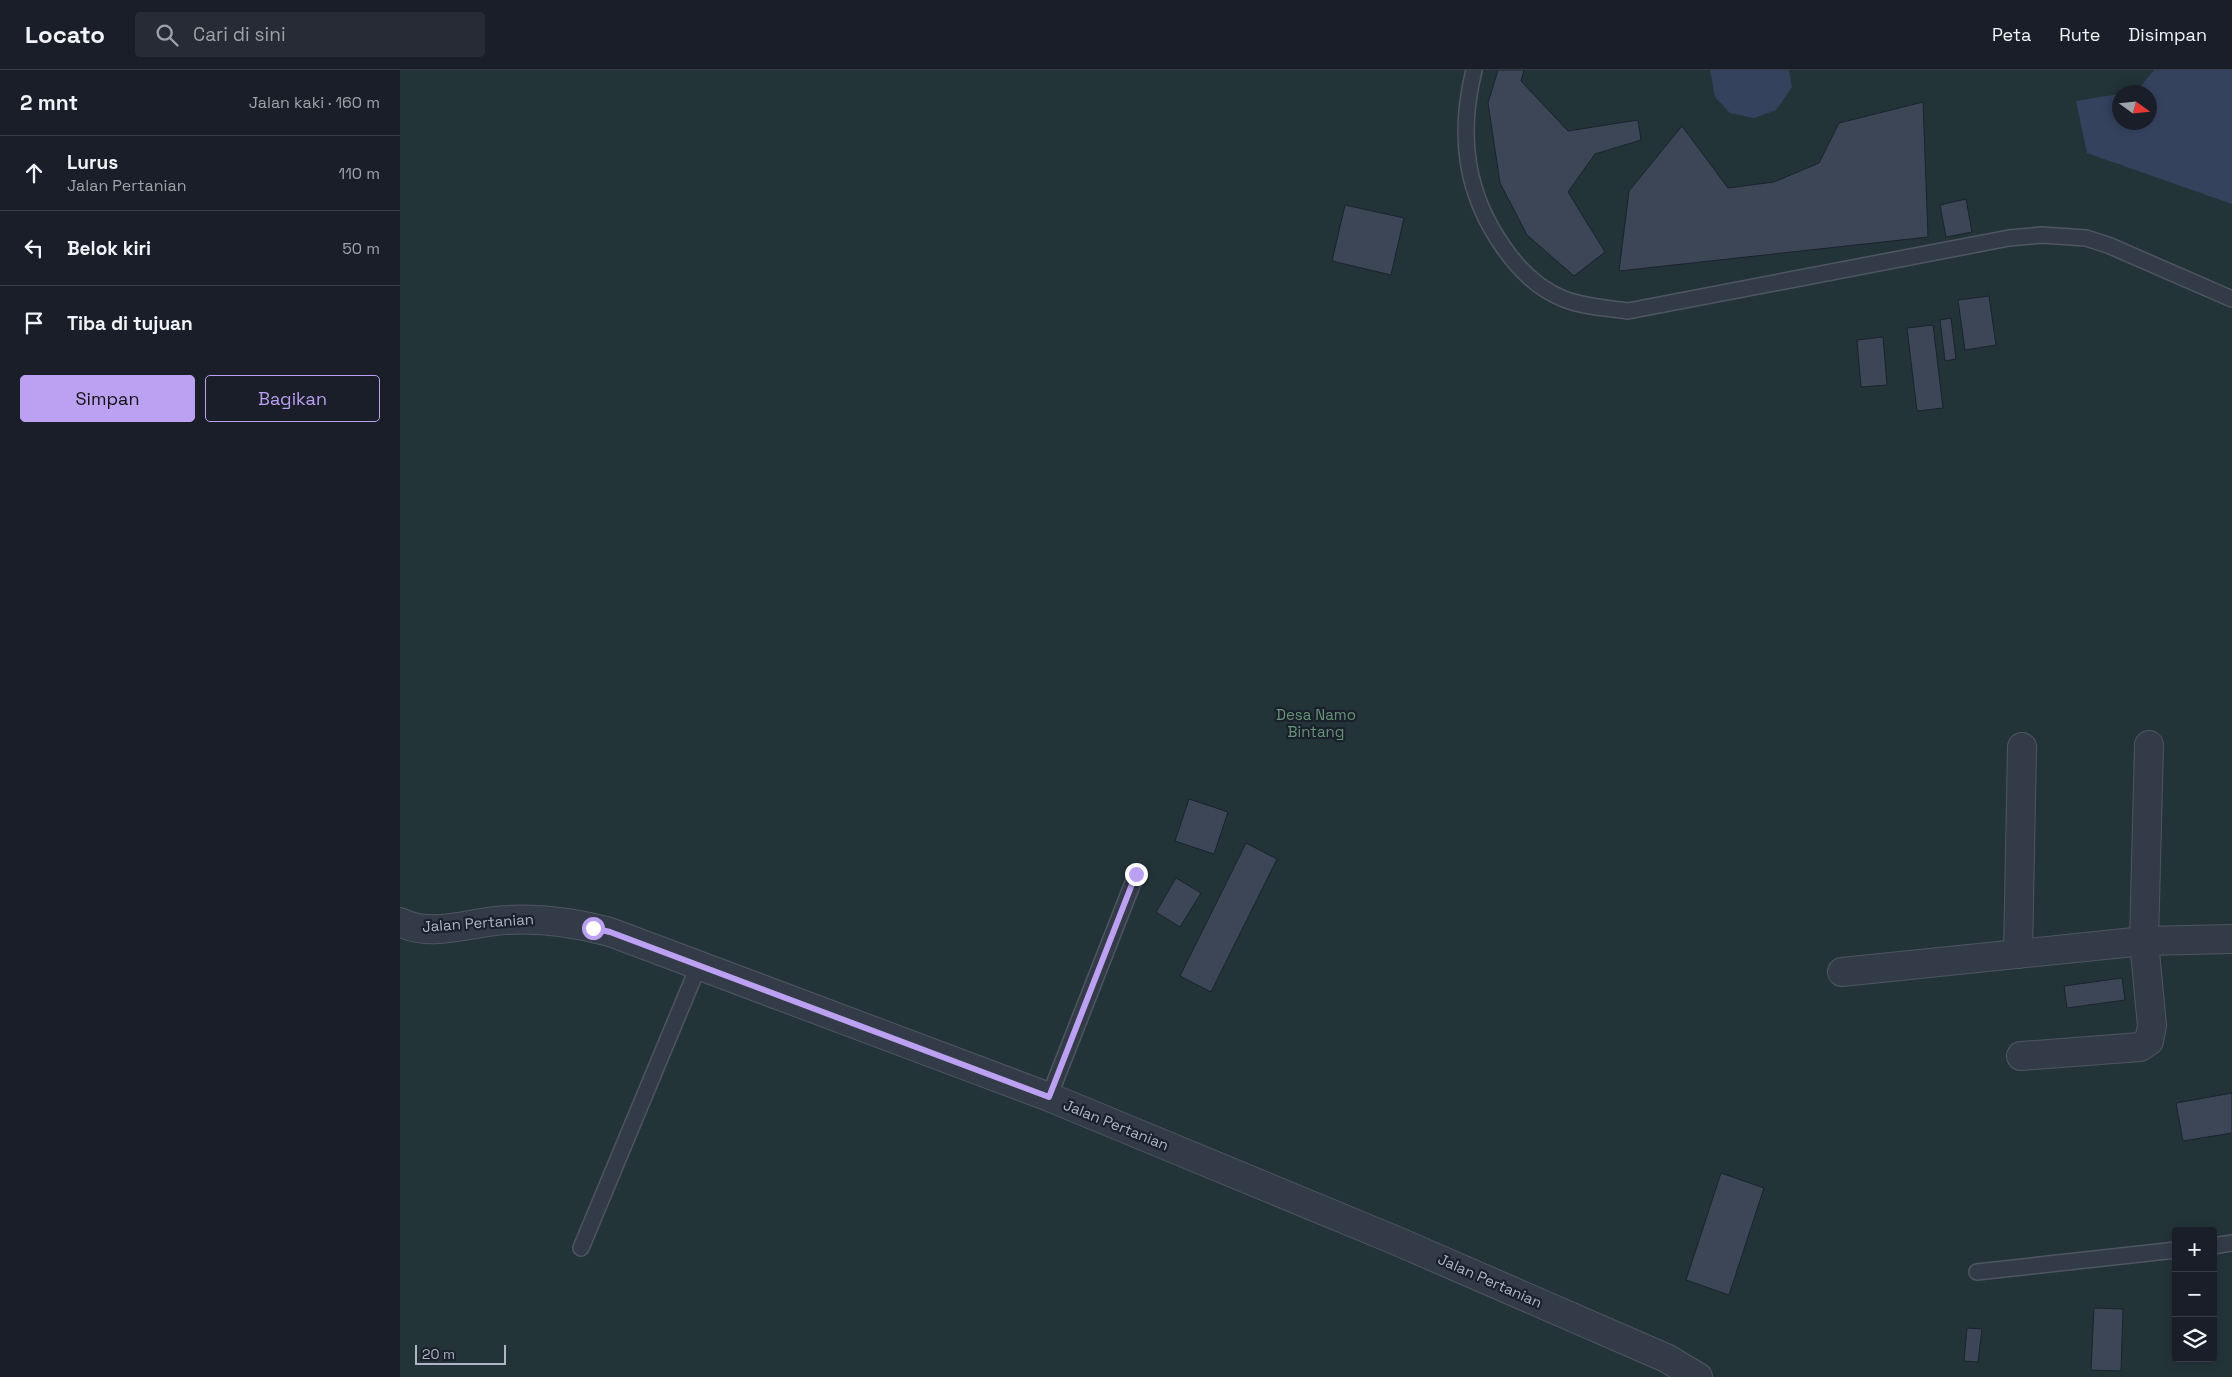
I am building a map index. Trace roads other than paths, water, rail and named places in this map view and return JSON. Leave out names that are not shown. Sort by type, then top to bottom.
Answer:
[{"type":"street","points":[[2021,1056],[2147,1045],[2152,1026],[2144,941],[2150,745]]},
{"type":"street","points":[[2018,954],[2022,747]]},
{"type":"street","name":"Jalan Pertanian","points":[[400,922],[429,929],[506,920],[544,919],[576,923],[610,932],[698,967],[1049,1097],[1397,1241],[1660,1367],[1698,1377]]},
{"type":"street","points":[[1842,972],[2144,941],[2232,939]]},
{"type":"lane","points":[[1474,70],[1466,127],[1471,182],[1479,206],[1491,229],[1522,272],[1541,287],[1565,300],[1593,307],[1628,311],[2000,240],[2042,235],[2086,238],[2108,245],[2232,299]]},
{"type":"lane","points":[[1049,1097],[1136,874]]},
{"type":"lane","points":[[580,1248],[698,967]]},
{"type":"lane","points":[[2217,1246],[2232,1244]]},
{"type":"lane","points":[[1977,1272],[2172,1250]]},
{"type":"water","points":[[1710,70],[1789,70],[1792,87],[1776,110],[1754,118],[1730,113],[1715,97]]},
{"type":"water","points":[[2154,70],[2232,70],[2232,204],[2087,153],[2076,101],[2112,95],[2112,130],[2157,130],[2157,85],[2142,85]]},
{"type":"park label","name":"Desa Namo Bintang","points":[[1316,724]]}]
